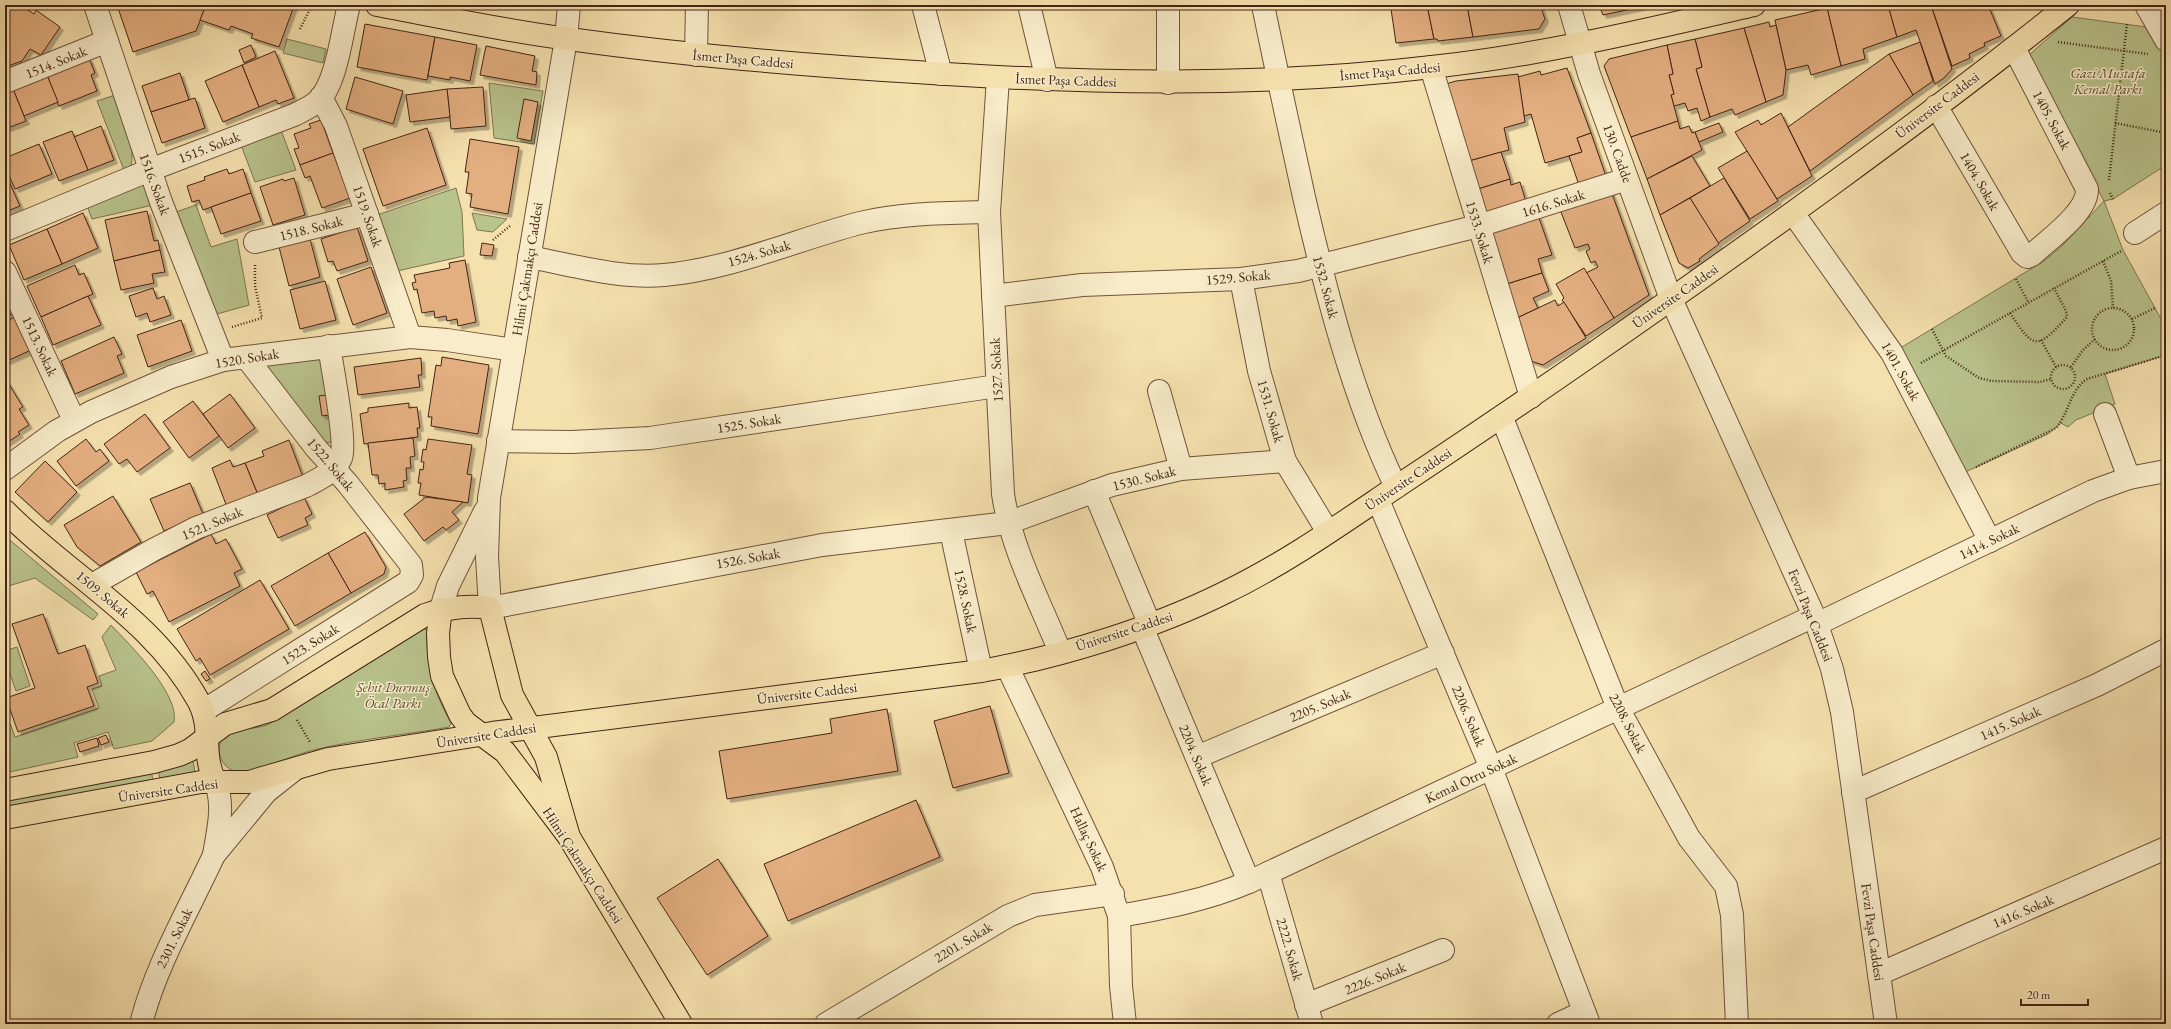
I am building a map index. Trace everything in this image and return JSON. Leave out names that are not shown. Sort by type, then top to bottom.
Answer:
[{"type":"main road","name":"İsmet Paşa Caddesi","points":[[377,5],[566,39],[696,55],[998,78],[1168,83],[1278,80],[1431,68],[1580,45],[1754,5]]},
{"type":"main road","name":"Üniversite Caddesi","points":[[5,818],[158,789],[215,781],[249,782],[328,759],[530,728],[1007,666],[1060,652],[1146,626],[1227,592],[1328,532],[1502,418],[1793,213],[2014,48],[2068,5]]},
{"type":"main road","name":"1509. Sokak","points":[[5,510],[149,634],[207,709],[207,760],[215,781]]},
{"type":"main road","name":"Üniversite Caddesi","points":[[5,790],[170,758],[190,750],[225,724],[243,718],[258,716],[272,710],[416,619],[441,609],[465,606],[490,608]]},
{"type":"main road","points":[[490,608],[508,687],[519,710],[546,757],[568,837]]},
{"type":"main road","name":"Hilmi Çakmakçı Caddesi","points":[[441,609],[438,651],[442,676],[460,715],[466,723],[505,752],[568,837],[681,1024]]},
{"type":"main road","points":[[207,709],[243,718]]},
{"type":"street","name":"1516. Sokak","points":[[95,5],[150,170],[223,360]]},
{"type":"street","name":"1515. Sokak","points":[[5,230],[150,170],[300,112],[321,97],[330,79],[349,5]]},
{"type":"street","name":"Hilmi Çakmakçı Caddesi","points":[[490,608],[487,557],[489,498],[566,39],[569,5]]},
{"type":"street","points":[[696,55],[697,5]]},
{"type":"street","points":[[923,5],[941,74]]},
{"type":"street","points":[[1029,5],[1047,80]]},
{"type":"street","points":[[1168,5],[1168,83]]},
{"type":"street","name":"1532. Sokak","points":[[1263,5],[1278,80],[1320,266],[1360,404],[1396,487]]},
{"type":"street","name":"130. Cadde","points":[[1569,5],[1580,45],[1627,180],[1671,299]]},
{"type":"street","points":[[2146,7],[2159,48]]},
{"type":"street","name":"1514. Sokak","points":[[5,82],[107,41]]},
{"type":"street","name":"1405. Sokak","points":[[2014,48],[2086,185],[2087,192],[2079,209],[2068,223],[2032,255],[2024,256]]},
{"type":"street","name":"1533. Sokak","points":[[1431,68],[1531,397]]},
{"type":"street","name":"1527. Sokak","points":[[998,78],[989,212],[1003,494],[1008,523],[1060,652]]},
{"type":"street","name":"1519. Sokak","points":[[321,97],[336,126],[410,337]]},
{"type":"street","name":"1404. Sokak","points":[[1936,106],[2024,256]]},
{"type":"street","name":"1616. Sokak","points":[[1478,226],[1627,180]]},
{"type":"street","name":"1524. Sokak","points":[[529,258],[609,272],[637,275],[662,275],[708,268],[837,230],[886,218],[989,212]]},
{"type":"street","name":"1401. Sokak","points":[[1793,213],[1892,353],[1990,541]]},
{"type":"street","points":[[2135,233],[2166,213]]},
{"type":"street","name":"1518. Sokak","points":[[255,242],[367,214]]},
{"type":"street","name":"1529. Sokak","points":[[993,296],[1105,283],[1241,279],[1320,266],[1478,226]]},
{"type":"street","name":"1513. Sokak","points":[[5,272],[74,420]]},
{"type":"street","name":"1531. Sokak","points":[[1241,279],[1259,371],[1285,461],[1328,532]]},
{"type":"street","name":"Fevzi Paşa Caddesi","points":[[1671,299],[1816,620],[1832,669],[1840,705],[1886,1024]]},
{"type":"street","name":"1520. Sokak","points":[[5,468],[74,420],[171,376],[223,360],[410,337],[447,340],[514,350]]},
{"type":"street","points":[[329,346],[343,442],[341,458],[335,467]]},
{"type":"street","name":"1522. Sokak","points":[[246,357],[316,448],[335,467],[411,565],[413,572]]},
{"type":"street","name":"1525. Sokak","points":[[498,441],[572,442],[650,438],[997,386]]},
{"type":"street","points":[[1159,391],[1181,468]]},
{"type":"street","points":[[2105,414],[2129,478]]},
{"type":"street","name":"2208. Sokak","points":[[1502,418],[1618,708],[1686,833],[1726,886],[1732,915],[1737,1024]]},
{"type":"street","name":"1530. Sokak","points":[[1008,523],[1094,490],[1145,476],[1181,468],[1285,461]]},
{"type":"street","name":"1521. Sokak","points":[[92,585],[174,539],[306,486],[325,475],[335,467]]},
{"type":"street","name":"1414. Sokak","points":[[1816,620],[1990,541],[2093,491],[2129,478],[2166,471]]},
{"type":"street","name":"2204. Sokak","points":[[1094,490],[1197,757],[1258,878]]},
{"type":"street","name":"Hilmi Çakmakçı Caddesi","points":[[441,609],[448,586],[483,514],[489,498]]},
{"type":"street","name":"2206. Sokak","points":[[1378,500],[1491,768],[1586,1018]]},
{"type":"street","name":"1526. Sokak","points":[[490,608],[816,546],[1008,523]]},
{"type":"street","name":"1528. Sokak","points":[[951,531],[981,670]]},
{"type":"street","name":"1523. Sokak","points":[[207,709],[408,582],[413,572]]},
{"type":"street","name":"Kemal Otru Sokak","points":[[1119,916],[1192,902],[1219,895],[1618,708],[1816,620]]},
{"type":"street","name":"1415. Sokak","points":[[1853,792],[2096,685],[2166,650]]},
{"type":"street","name":"2205. Sokak","points":[[1197,757],[1443,653]]},
{"type":"street","name":"Hallaç Sokak","points":[[1007,666],[1102,867],[1113,894],[1119,916],[1121,986],[1125,1024]]},
{"type":"street","name":"2301. Sokak","points":[[141,1024],[147,999],[157,974],[214,855],[266,792],[298,768]]},
{"type":"street","name":"2301. Sokak","points":[[214,855],[221,805],[215,781]]},
{"type":"street","name":"1416. Sokak","points":[[1879,974],[2166,848]]},
{"type":"street","name":"2222. Sokak","points":[[1258,878],[1309,1014]]},
{"type":"street","name":"2201. Sokak","points":[[826,1024],[1008,916],[1035,905],[1113,894]]},
{"type":"street","name":"2226. Sokak","points":[[1309,1014],[1443,950]]},
{"type":"street","points":[[1558,1024],[1586,1018]]},
{"type":"path","points":[[300,29],[312,5]]},
{"type":"path","points":[[2108,185],[2127,24]]},
{"type":"path","points":[[2056,41],[2124,51],[2159,48]]},
{"type":"path","points":[[2115,123],[2166,133]]},
{"type":"path","points":[[2109,190],[2113,199]]},
{"type":"path","points":[[493,240],[512,225]]},
{"type":"path","points":[[1916,365],[2123,250],[2135,233]]},
{"type":"path","points":[[213,333],[262,318],[254,276],[255,242]]},
{"type":"path","points":[[2103,261],[2111,281],[2113,308]]},
{"type":"path","points":[[2016,279],[2028,302]]},
{"type":"path","points":[[2010,313],[2027,338],[2032,341],[2041,340],[2067,317],[2066,311],[2054,288]]},
{"type":"path","points":[[2113,308],[2122,310],[2132,319],[2135,333],[2132,339],[2122,349],[2109,350],[2102,348],[2094,339],[2092,329],[2096,316],[2102,311],[2113,308]]},
{"type":"path","points":[[2132,319],[2155,308]]},
{"type":"path","points":[[1932,329],[1942,351],[1950,360],[1974,376],[1984,380],[2040,382],[2051,379]]},
{"type":"path","points":[[2071,367],[2094,339]]},
{"type":"path","points":[[2041,340],[2056,367]]},
{"type":"path","points":[[1973,469],[2056,428],[2061,423],[2079,386],[2087,379],[2166,354]]},
{"type":"path","points":[[2063,364],[2071,367],[2075,374],[2074,382],[2069,388],[2061,389],[2054,385],[2051,379],[2051,373],[2056,367],[2063,364]]},
{"type":"path","points":[[2074,382],[2079,386]]},
{"type":"green space","name":"Gazi Mustafa Kemal Parkı","points":[[2072,17],[2154,28],[2166,44],[2166,165],[2113,199],[2104,201],[2029,55]]},
{"type":"green space","points":[[287,39],[326,49],[323,63],[283,53]]},
{"type":"green space","points":[[489,83],[543,91],[534,144],[494,138]]},
{"type":"green space","points":[[115,95],[130,140],[132,158],[131,166],[124,170],[97,101]]},
{"type":"green space","points":[[281,130],[296,170],[255,182],[241,145]]},
{"type":"green space","points":[[145,182],[153,205],[92,219],[87,206]]},
{"type":"green space","points":[[456,188],[462,212],[464,256],[397,271],[377,215]]},
{"type":"green space","points":[[2104,201],[2123,250],[2166,328],[2166,355],[2105,374],[2115,404],[2076,420],[2068,427],[2061,423],[2048,434],[1959,475],[1892,353],[2044,261],[2061,247]]},
{"type":"green space","points":[[196,205],[211,247],[237,239],[249,305],[217,314],[176,212]]},
{"type":"green space","points":[[472,213],[507,219],[493,232],[477,230]]},
{"type":"green space","points":[[323,355],[332,442],[326,443],[264,364]]},
{"type":"green space","points":[[5,536],[98,614],[93,620],[35,578],[5,587]]},
{"type":"green space","points":[[111,625],[152,670],[169,698],[174,711],[174,722],[152,741],[114,749],[108,732],[74,743],[78,757],[5,773],[5,724],[10,723],[15,737],[99,708],[92,689],[102,686],[99,676],[116,670],[102,637]]},
{"type":"green space","name":"Şehit Durmuş Öcal Parkı","points":[[422,628],[427,630],[429,667],[435,689],[451,723],[449,727],[331,746],[306,752],[245,772],[232,770],[223,762],[219,751],[222,740],[226,735],[234,731],[269,724]]},
{"type":"green space","points":[[17,647],[30,686],[16,691],[5,659],[5,651]]},
{"type":"green space","points":[[193,760],[195,773],[160,780],[158,769]]},
{"type":"green space","points":[[151,770],[153,781],[5,809],[5,799]]},
{"type":"building","points":[[5,5],[20,5],[34,14],[36,10],[60,27],[41,55],[30,49],[22,61],[5,67]]},
{"type":"building","points":[[117,5],[206,5],[196,31],[133,52]]},
{"type":"building","points":[[206,5],[294,6],[279,47],[251,38],[253,34],[231,26],[229,30],[200,20]]},
{"type":"building","points":[[1405,5],[1427,5],[1434,39],[1396,43],[1391,9],[1405,7]]},
{"type":"building","points":[[1427,5],[1467,5],[1473,37],[1438,41],[1437,39],[1434,39]]},
{"type":"building","points":[[1467,5],[1540,5],[1545,19],[1539,29],[1473,37]]},
{"type":"building","points":[[1599,5],[1650,5],[1603,15]]},
{"type":"building","points":[[1842,5],[1888,5],[1897,37],[1863,49],[1865,59],[1841,66],[1827,8]]},
{"type":"building","points":[[1888,5],[1931,5],[1952,69],[1944,78],[1935,84],[1916,30],[1897,37]]},
{"type":"building","points":[[1931,5],[1988,5],[2001,36],[1984,43],[1985,46],[1969,54],[1970,58],[1952,66]]},
{"type":"building","points":[[1827,8],[1841,66],[1811,75],[1808,65],[1786,70],[1775,20]]},
{"type":"building","points":[[1769,22],[1770,27],[1776,25],[1786,70],[1783,95],[1766,102],[1744,28]]},
{"type":"building","points":[[365,24],[435,37],[427,80],[357,67]]},
{"type":"building","points":[[1744,28],[1766,102],[1735,115],[1732,109],[1710,117],[1696,69],[1702,67],[1695,39]]},
{"type":"building","points":[[435,37],[477,45],[470,81],[450,77],[450,80],[428,76]]},
{"type":"building","points":[[1695,39],[1702,67],[1696,69],[1710,117],[1701,121],[1697,108],[1688,111],[1685,103],[1674,106],[1671,95],[1674,94],[1669,75],[1673,74],[1667,45]]},
{"type":"building","points":[[1920,42],[1933,81],[1913,95],[1889,54]]},
{"type":"building","points":[[251,45],[256,57],[244,63],[239,50]]},
{"type":"building","points":[[1667,45],[1673,74],[1669,75],[1674,94],[1671,95],[1678,121],[1631,137],[1604,66],[1609,59]]},
{"type":"building","points":[[486,46],[535,56],[532,71],[537,72],[536,85],[480,75]]},
{"type":"building","points":[[275,51],[294,98],[278,104],[276,100],[259,107],[242,65]]},
{"type":"building","points":[[1889,54],[1913,95],[1810,171],[1788,127]]},
{"type":"building","points":[[89,58],[95,73],[91,75],[97,91],[59,106],[47,75]]},
{"type":"building","points":[[242,65],[259,107],[223,122],[205,81]]},
{"type":"building","points":[[1567,68],[1591,133],[1577,138],[1582,152],[1545,163],[1531,114],[1524,116],[1518,77],[1540,71],[1541,75]]},
{"type":"building","points":[[180,73],[189,100],[151,112],[142,86]]},
{"type":"building","points":[[1518,74],[1525,122],[1504,128],[1509,150],[1469,161],[1446,84],[1456,81]]},
{"type":"building","points":[[47,75],[58,102],[24,116],[13,89]]},
{"type":"building","points":[[355,77],[403,91],[393,124],[346,109]]},
{"type":"building","points":[[483,87],[486,126],[451,129],[447,89]]},
{"type":"building","points":[[13,89],[26,121],[5,129],[5,92]]},
{"type":"building","points":[[447,89],[450,117],[410,122],[406,95]]},
{"type":"building","points":[[195,98],[205,128],[162,143],[151,112]]},
{"type":"building","points":[[524,99],[538,102],[531,141],[517,138]]},
{"type":"building","points":[[1781,113],[1812,176],[1777,199],[1735,132],[1758,120],[1761,125]]},
{"type":"building","points":[[321,120],[333,153],[300,165],[294,149],[299,148],[294,134],[311,128],[309,124]]},
{"type":"building","points":[[1678,121],[1680,129],[1689,126],[1692,133],[1695,132],[1702,150],[1647,179],[1631,137]]},
{"type":"building","points":[[1719,123],[1723,132],[1699,142],[1695,132]]},
{"type":"building","points":[[101,126],[114,160],[88,170],[74,137]]},
{"type":"building","points":[[427,128],[446,185],[383,206],[363,149]]},
{"type":"building","points":[[72,131],[88,170],[59,181],[43,142]]},
{"type":"building","points":[[1591,133],[1607,179],[1580,188],[1569,156],[1582,152],[1577,138]]},
{"type":"building","points":[[470,139],[519,147],[508,214],[470,207],[472,194],[466,193],[469,172],[465,172]]},
{"type":"building","points":[[39,144],[52,174],[15,189],[5,166],[5,158]]},
{"type":"building","points":[[1747,151],[1778,201],[1750,219],[1718,168]]},
{"type":"building","points":[[1501,152],[1510,179],[1478,189],[1469,161]]},
{"type":"building","points":[[333,153],[350,198],[322,208],[310,176],[305,178],[300,165]]},
{"type":"building","points":[[1692,156],[1710,186],[1660,215],[1647,179]]},
{"type":"building","points":[[227,169],[229,174],[243,169],[251,193],[203,210],[199,200],[192,202],[187,186],[205,180],[204,177]]},
{"type":"building","points":[[7,177],[20,206],[5,212],[5,178]]},
{"type":"building","points":[[294,178],[305,215],[273,225],[260,187],[283,179],[284,181]]},
{"type":"building","points":[[1724,178],[1750,221],[1718,243],[1690,198]]},
{"type":"building","points":[[1510,179],[1511,185],[1520,182],[1527,205],[1487,217],[1478,189]]},
{"type":"building","points":[[1611,191],[1649,295],[1614,318],[1586,273],[1598,267],[1595,261],[1591,263],[1586,251],[1590,249],[1588,244],[1575,248],[1559,207]]},
{"type":"building","points":[[251,193],[261,221],[221,234],[211,207]]},
{"type":"building","points":[[1690,198],[1719,244],[1699,259],[1700,261],[1688,268],[1679,263],[1660,215]]},
{"type":"building","points":[[147,211],[154,241],[158,240],[160,250],[114,261],[105,220]]},
{"type":"building","points":[[83,213],[98,248],[62,264],[47,229]]},
{"type":"building","points":[[1538,215],[1552,255],[1538,259],[1542,273],[1507,284],[1490,230]]},
{"type":"building","points":[[357,227],[368,261],[337,271],[333,261],[328,262],[321,239]]},
{"type":"building","points":[[47,229],[62,264],[24,280],[9,245]]},
{"type":"building","points":[[310,239],[320,277],[289,286],[279,247]]},
{"type":"building","points":[[482,243],[494,245],[492,256],[480,255]]},
{"type":"building","points":[[160,250],[165,272],[152,274],[154,283],[121,290],[114,261]]},
{"type":"building","points":[[465,260],[476,322],[458,326],[457,319],[447,321],[446,316],[435,318],[434,311],[422,313],[417,289],[414,290],[412,283],[416,282],[414,275],[450,268],[449,263]]},
{"type":"building","points":[[75,265],[79,275],[84,273],[93,294],[41,317],[27,286]]},
{"type":"building","points":[[371,267],[387,313],[353,325],[337,279]]},
{"type":"building","points":[[1584,268],[1614,318],[1586,336],[1562,300],[1564,298],[1556,284]]},
{"type":"building","points":[[1542,273],[1549,291],[1533,298],[1538,308],[1517,318],[1507,284]]},
{"type":"building","points":[[325,281],[336,320],[300,329],[290,290]]},
{"type":"building","points":[[153,288],[157,299],[164,296],[171,315],[150,322],[147,313],[136,317],[129,296]]},
{"type":"building","points":[[5,295],[14,313],[5,317]]},
{"type":"building","points":[[88,296],[101,325],[53,345],[41,317]]},
{"type":"building","points":[[1555,300],[1558,306],[1564,302],[1586,338],[1543,365],[1531,361],[1517,318]]},
{"type":"building","points":[[15,317],[31,350],[5,362],[5,322]]},
{"type":"building","points":[[181,320],[192,351],[148,367],[137,335]]},
{"type":"building","points":[[114,337],[122,354],[117,356],[124,373],[75,394],[61,361]]},
{"type":"building","points":[[442,357],[489,365],[478,434],[431,426],[432,417],[428,417],[436,365],[441,366]]},
{"type":"building","points":[[421,358],[422,375],[418,375],[420,387],[358,395],[354,367]]},
{"type":"building","points":[[7,381],[23,407],[19,409],[29,425],[18,432],[20,434],[5,444],[5,382]]},
{"type":"building","points":[[230,394],[255,428],[228,448],[203,414]]},
{"type":"building","points":[[326,395],[329,415],[322,416],[319,396]]},
{"type":"building","points":[[193,401],[219,436],[189,458],[163,422]]},
{"type":"building","points":[[409,403],[409,408],[417,407],[420,428],[417,428],[418,437],[364,444],[360,414],[368,412],[368,408]]},
{"type":"building","points":[[145,414],[170,448],[137,472],[127,459],[119,464],[104,444]]},
{"type":"building","points":[[413,438],[415,456],[410,457],[411,468],[406,468],[407,480],[403,481],[404,487],[385,490],[385,483],[379,484],[378,475],[372,475],[368,443]]},
{"type":"building","points":[[86,439],[96,452],[100,449],[109,461],[76,486],[57,461]]},
{"type":"building","points":[[428,439],[472,445],[467,474],[472,475],[468,503],[419,495],[421,483],[418,483],[420,469],[423,470],[424,462],[421,462],[423,449],[426,450]]},
{"type":"building","points":[[289,440],[303,477],[258,495],[245,463],[264,456],[262,451]]},
{"type":"building","points":[[230,460],[233,467],[245,463],[258,495],[227,507],[212,468]]},
{"type":"building","points":[[45,461],[77,492],[48,522],[15,492]]},
{"type":"building","points":[[190,483],[203,514],[164,531],[150,499]]},
{"type":"building","points":[[113,496],[141,542],[100,566],[77,547],[64,525]]},
{"type":"building","points":[[304,497],[312,514],[305,518],[308,525],[278,538],[267,515]]},
{"type":"building","points":[[426,497],[463,502],[452,512],[459,520],[446,530],[443,527],[424,541],[404,514]]},
{"type":"building","points":[[365,532],[386,567],[384,574],[351,593],[328,553]]},
{"type":"building","points":[[211,534],[216,544],[226,539],[242,569],[234,573],[240,586],[169,622],[153,591],[147,594],[136,572]]},
{"type":"building","points":[[328,553],[351,593],[295,626],[271,586]]},
{"type":"building","points":[[260,580],[289,629],[210,675],[200,658],[196,661],[177,629]]},
{"type":"building","points":[[43,614],[58,654],[85,645],[98,683],[87,687],[94,706],[18,732],[6,698],[35,688],[12,624]]},
{"type":"building","points":[[205,671],[210,679],[206,681],[201,674]]},
{"type":"building","points":[[990,706],[1009,773],[953,788],[934,721]]},
{"type":"building","points":[[887,709],[898,771],[727,799],[719,751],[832,733],[830,719]]},
{"type":"building","points":[[106,735],[109,742],[101,745],[98,738]]},
{"type":"building","points":[[97,738],[99,746],[80,752],[77,744]]},
{"type":"building","points":[[916,800],[940,857],[788,921],[764,864]]},
{"type":"building","points":[[718,859],[768,936],[707,975],[657,898]]}]
